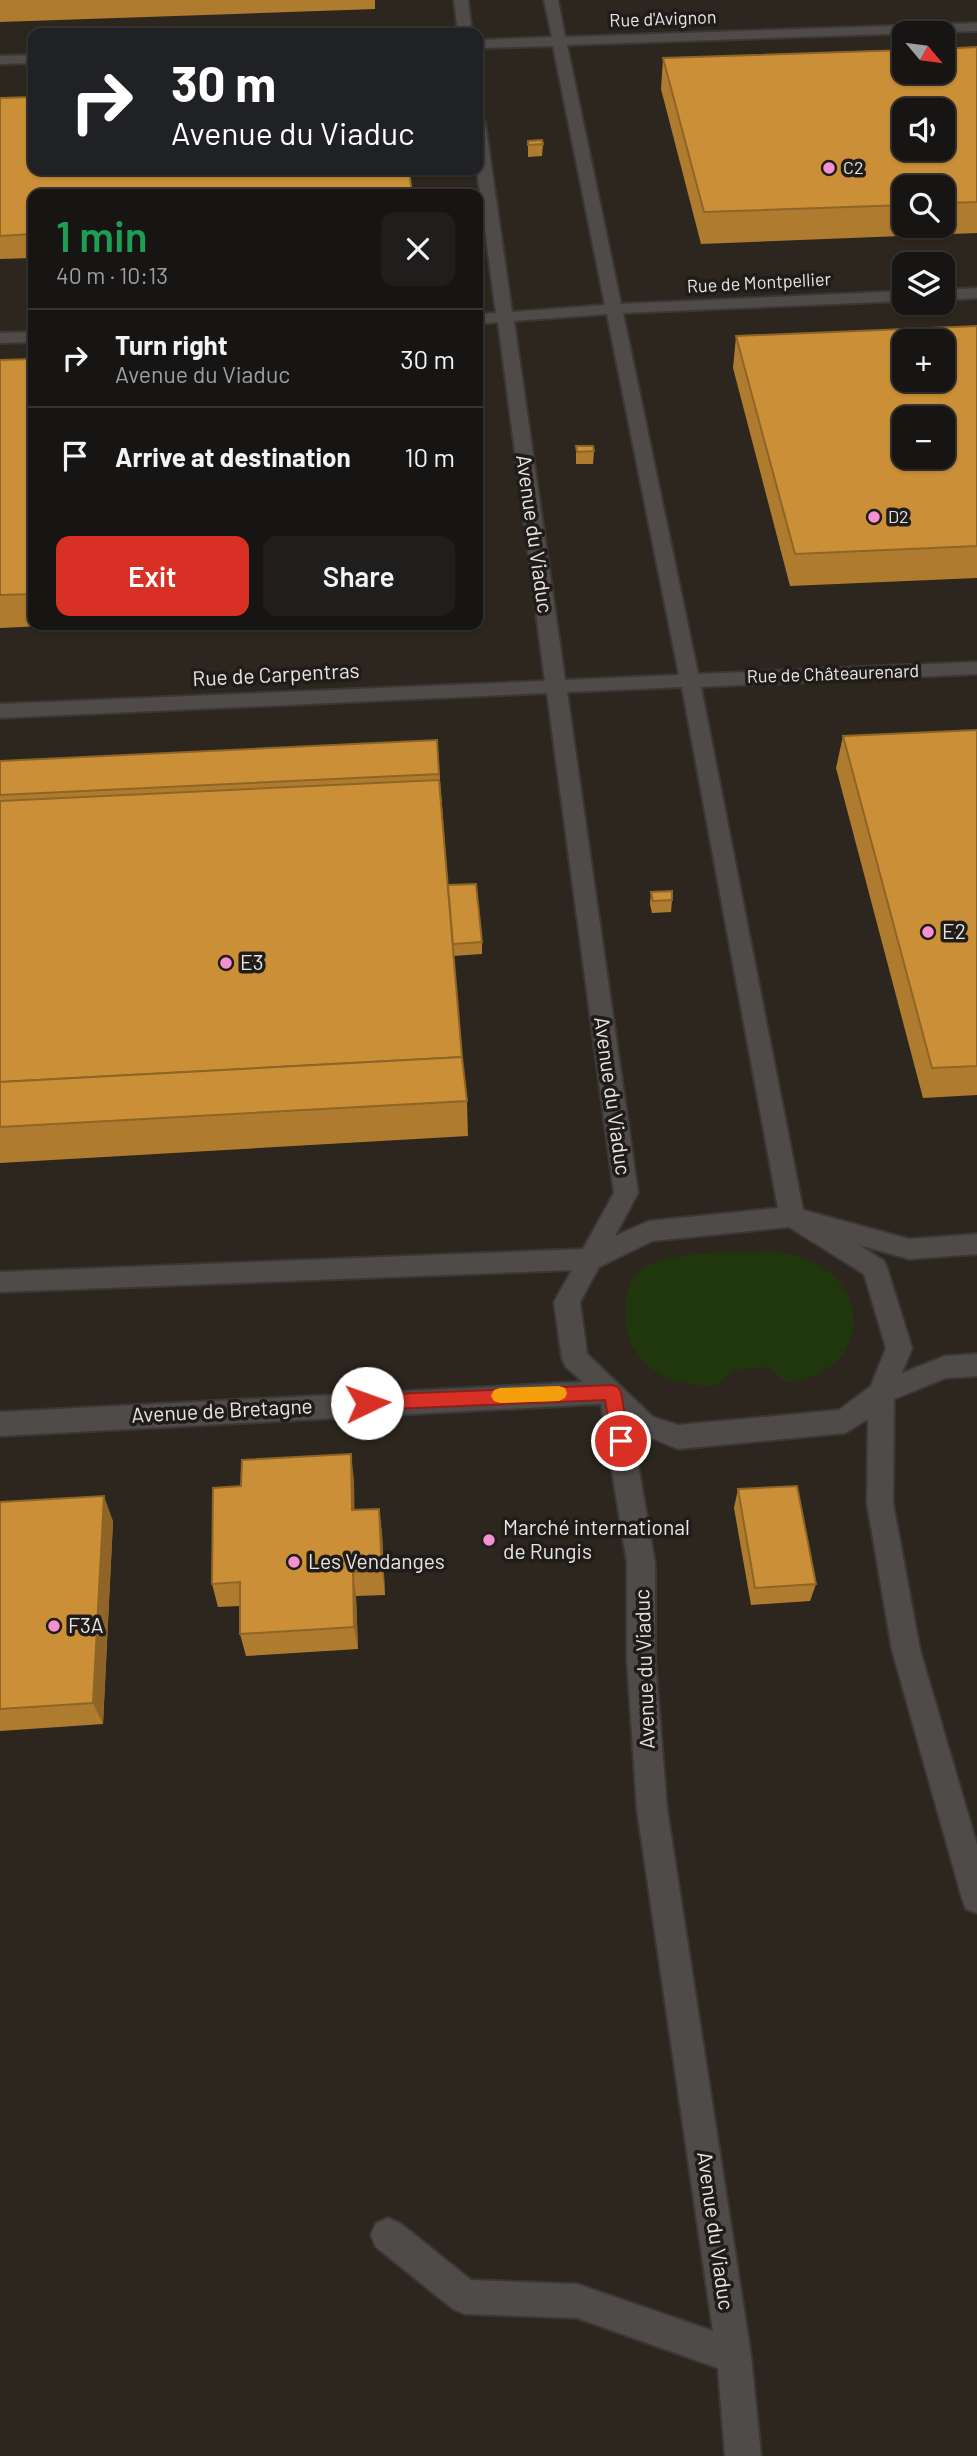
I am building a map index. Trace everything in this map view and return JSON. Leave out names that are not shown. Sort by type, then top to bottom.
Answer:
[{"type":"lane","points":[[461,0],[465,28]]},
{"type":"lane","points":[[551,0],[690,680],[792,1217],[875,1268],[898,1348],[881,1393],[880,1503],[906,1650],[977,1898]]},
{"type":"lane","name":"Rue d'Avignon","points":[[483,44],[977,27]]},
{"type":"lane","points":[[0,61],[28,59]]},
{"type":"lane","name":"Avenue du Viaduc","points":[[483,160],[626,1193],[567,1302],[575,1359],[612,1392],[641,1563],[641,1659],[652,1809],[734,2356],[743,2456]]},
{"type":"lane","points":[[955,294],[977,293]]},
{"type":"lane","name":"Rue de Montpellier","points":[[483,319],[614,309],[892,297]]},
{"type":"lane","points":[[0,338],[28,337]]},
{"type":"lane","name":"Rue de Châteaurenard","points":[[554,685],[977,668]]},
{"type":"lane","name":"Rue de Carpentras","points":[[0,711],[554,685]]},
{"type":"lane","points":[[0,1282],[591,1259],[649,1231],[792,1217],[909,1249],[977,1244]]},
{"type":"lane","points":[[612,1392],[644,1425],[678,1437],[845,1421],[881,1393],[945,1367],[977,1365]]},
{"type":"lane","name":"Avenue de Bretagne","points":[[0,1424],[612,1392]]},
{"type":"lane","points":[[388,2235],[465,2297],[577,2301],[734,2356]]},
{"type":"shaded area","name":"Marché international de Rungis","points":[[0,0],[977,0],[977,2456],[0,2456]]},
{"type":"green space","points":[[774,1251],[803,1258],[823,1268],[841,1284],[849,1297],[853,1312],[850,1341],[843,1354],[832,1365],[814,1376],[787,1383],[768,1367],[733,1370],[715,1386],[688,1384],[669,1379],[654,1370],[633,1347],[626,1328],[625,1305],[630,1283],[643,1268],[656,1262],[688,1255]]},
{"type":"building","name":"C2","points":[[977,47],[977,202],[955,203],[955,175],[892,175],[892,205],[704,212],[663,58],[892,50],[892,84],[956,84],[956,48]]},
{"type":"building","points":[[28,97],[28,175],[410,175],[411,189],[28,189],[28,234],[0,236],[0,98]]},
{"type":"building","points":[[542,140],[543,144],[528,145],[528,141]]},
{"type":"building","name":"D2","points":[[977,326],[977,546],[795,554],[736,336],[892,330],[892,392],[955,392],[955,329],[905,329]]},
{"type":"building","points":[[28,359],[28,594],[0,595],[0,360]]},
{"type":"building","points":[[576,446],[593,446],[594,451],[577,452]]},
{"type":"building","name":"E2","points":[[977,730],[977,1066],[932,1068],[843,736]]},
{"type":"building","points":[[437,740],[439,774],[0,795],[0,761]]},
{"type":"building","name":"E3","points":[[439,780],[462,1057],[0,1082],[0,801]]},
{"type":"building","points":[[476,884],[482,942],[453,944],[448,885]]},
{"type":"building","points":[[672,891],[672,900],[653,901],[651,892]]},
{"type":"building","points":[[462,1057],[467,1101],[0,1127],[0,1082]]},
{"type":"building","points":[[351,1454],[352,1510],[379,1509],[382,1571],[353,1572],[354,1627],[240,1634],[240,1582],[212,1584],[213,1488],[241,1486],[242,1460]]},
{"type":"building","points":[[797,1486],[816,1584],[755,1588],[738,1489]]},
{"type":"building","name":"F3A","points":[[104,1496],[93,1703],[0,1709],[0,1502]]},
{"type":"slow traffic","points":[[500,1396],[559,1393]]},
{"type":"place","name":"C2","points":[[829,168]]},
{"type":"place","name":"D2","points":[[874,517]]},
{"type":"place","name":"E2","points":[[928,932]]},
{"type":"place","name":"E3","points":[[226,963]]},
{"type":"place","name":"Marché international de Rungis","points":[[489,1540]]},
{"type":"place","name":"Les Vendanges","points":[[294,1562]]},
{"type":"place","name":"F3A","points":[[54,1626]]},
{"type":"route","points":[[367,1403],[612,1392],[621,1441]]}]
